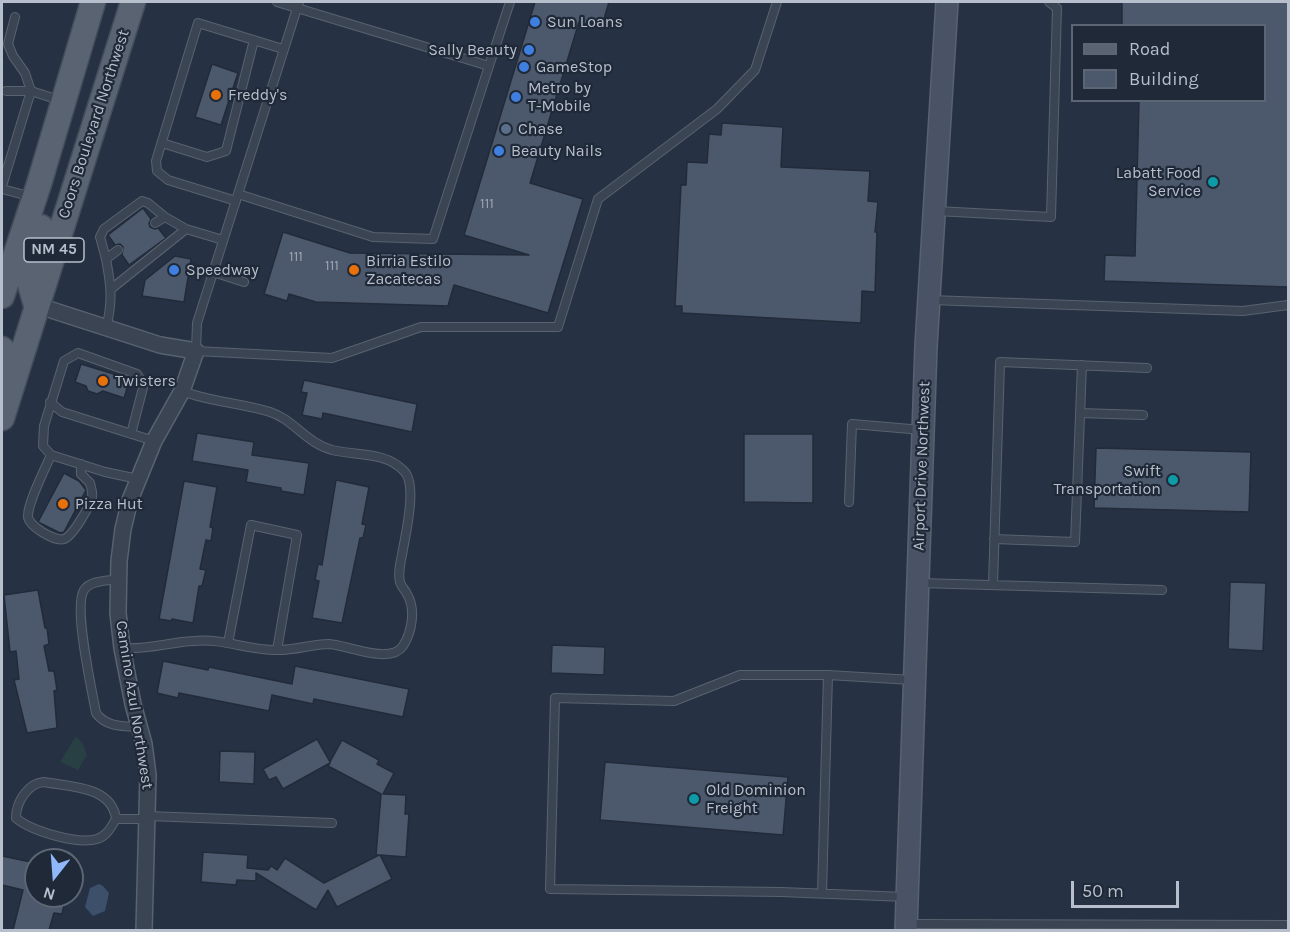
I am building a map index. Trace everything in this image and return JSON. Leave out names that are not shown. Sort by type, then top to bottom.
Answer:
[{"type":"main road","name":"Coors Boulevard Northwest","points":[[2,296],[37,191],[93,2]]},
{"type":"main road","name":"Coors Boulevard Northwest","points":[[2,418],[133,2]]},
{"type":"main road","points":[[36,305],[27,274],[46,208],[37,191]]},
{"type":"main road","points":[[2,349],[2,362]]},
{"type":"street","name":"Airport Drive Northwest","points":[[907,927],[923,430],[947,2]]},
{"type":"street","points":[[36,305],[160,345],[196,351]]},
{"type":"street","name":"Camino Azul Northwest","points":[[144,930],[148,775],[144,744],[138,727],[122,648],[118,613],[118,579],[123,529],[130,500],[154,441],[182,391],[196,351]]},
{"type":"lane","points":[[277,2],[298,5],[489,66]]},
{"type":"lane","points":[[284,49],[198,23],[156,161],[157,171],[168,180],[237,197],[373,237],[433,239],[510,2]]},
{"type":"lane","points":[[298,5],[197,323],[196,351],[332,358],[421,327],[558,327],[598,199],[717,109],[755,70],[777,2]]},
{"type":"lane","points":[[934,211],[1051,218],[1057,8],[1049,2]]},
{"type":"lane","points":[[15,17],[9,44],[13,56],[25,73],[31,91],[5,164],[2,188],[37,191]]},
{"type":"lane","points":[[162,143],[207,157],[226,151],[254,40]]},
{"type":"lane","points":[[6,90],[31,91],[63,102]]},
{"type":"lane","points":[[106,328],[110,311],[111,289],[100,237],[104,230],[142,201],[186,229],[223,240]]},
{"type":"lane","points":[[155,223],[165,217]]},
{"type":"lane","points":[[111,289],[186,229]]},
{"type":"lane","points":[[106,259],[118,250]]},
{"type":"lane","points":[[213,272],[244,282]]},
{"type":"lane","points":[[929,300],[1243,311],[1288,305]]},
{"type":"lane","points":[[131,434],[144,384],[137,374],[78,353],[64,361],[50,402],[42,438],[44,446],[51,454],[138,479]]},
{"type":"lane","points":[[993,585],[1000,362],[1147,368]]},
{"type":"lane","points":[[994,539],[1075,542],[1082,365]]},
{"type":"lane","points":[[122,648],[139,650],[194,640],[277,651],[332,644],[388,654],[401,649],[410,632],[412,611],[409,596],[400,583],[399,569],[412,496],[406,472],[388,458],[332,450],[312,442],[273,412],[201,398],[182,391]]},
{"type":"lane","points":[[50,402],[62,412],[154,441]]},
{"type":"lane","points":[[1080,413],[1143,415]]},
{"type":"lane","points":[[849,502],[852,424],[923,430]]},
{"type":"lane","points":[[51,454],[27,517],[30,524],[57,540],[66,539],[74,530],[92,499],[90,483],[81,474],[81,464]]},
{"type":"lane","points":[[228,643],[251,525],[297,535],[277,651]]},
{"type":"lane","points":[[118,579],[94,583],[85,588],[80,601],[85,656],[96,713],[101,721],[112,725],[138,727]]},
{"type":"lane","points":[[918,583],[1162,590]]},
{"type":"lane","points":[[908,897],[822,893],[550,889],[555,698],[674,701],[740,675],[828,675],[915,680]]},
{"type":"lane","points":[[822,893],[828,675]]},
{"type":"lane","points":[[36,782],[44,782],[96,792],[111,802],[116,819],[106,835],[96,840],[67,838],[42,832],[24,824],[16,818],[16,810],[29,787],[36,782]]},
{"type":"lane","points":[[116,819],[148,817],[332,822]]},
{"type":"lane","points":[[907,927],[1288,926]]},
{"type":"green space","points":[[76,736],[83,744],[87,755],[78,770],[60,762]]},
{"type":"water","points":[[99,884],[109,893],[105,911],[93,916],[85,907],[90,888]]},
{"type":"building","points":[[535,2],[609,2],[601,29],[579,22],[530,183],[583,199],[548,313],[454,285],[448,306],[316,302],[289,294],[287,301],[264,294],[283,232],[350,253],[529,255],[464,235]]},
{"type":"building","name":"Labatt Food Service","points":[[1122,2],[1288,2],[1288,287],[1104,281],[1105,255],[1135,256],[1139,102],[1266,102],[1266,24],[1122,24]]},
{"type":"building","name":"Freddy's","points":[[212,64],[238,73],[221,125],[195,117]]},
{"type":"building","points":[[722,123],[783,127],[781,167],[870,171],[868,201],[878,202],[875,232],[877,232],[875,292],[862,291],[861,323],[682,313],[682,306],[675,306],[681,185],[686,185],[687,162],[707,163],[709,134],[721,135]]},
{"type":"building","points":[[143,208],[151,219],[150,227],[158,228],[166,238],[129,265],[122,255],[123,247],[120,244],[115,245],[108,235]]},
{"type":"building","name":"Speedway","points":[[175,256],[191,259],[184,302],[142,296],[145,280]]},
{"type":"building","name":"Twisters","points":[[81,364],[130,379],[124,398],[103,391],[97,394],[75,382]]},
{"type":"building","points":[[304,380],[417,404],[412,432],[323,413],[322,419],[302,415],[307,393],[301,392]]},
{"type":"building","points":[[197,433],[254,442],[252,455],[309,463],[304,495],[281,491],[281,488],[246,482],[248,470],[192,461]]},
{"type":"building","points":[[744,434],[813,434],[813,503],[744,502]]},
{"type":"building","name":"Swift Transportation","points":[[1096,448],[1251,452],[1249,512],[1094,508]]},
{"type":"building","name":"Pizza Hut","points":[[64,473],[79,481],[86,490],[64,532],[60,533],[38,522]]},
{"type":"building","points":[[336,480],[369,487],[362,524],[366,525],[363,538],[360,538],[342,623],[312,618],[319,581],[315,580],[318,564],[322,565]]},
{"type":"building","points":[[184,481],[217,487],[210,527],[213,528],[211,541],[206,540],[200,569],[206,570],[202,586],[199,586],[193,623],[159,619]]},
{"type":"building","points":[[1230,582],[1266,583],[1263,651],[1228,649]]},
{"type":"building","points":[[38,590],[49,644],[44,646],[49,671],[54,671],[57,690],[54,691],[57,728],[27,733],[14,680],[19,679],[16,651],[10,652],[4,595]]},
{"type":"building","points":[[552,645],[605,647],[604,675],[551,673]]},
{"type":"building","points":[[163,661],[208,670],[209,667],[292,684],[295,666],[409,689],[403,717],[314,699],[313,704],[272,695],[269,711],[179,693],[178,698],[157,693]]},
{"type":"building","points":[[317,739],[330,762],[342,740],[379,760],[377,764],[394,773],[383,794],[406,795],[405,814],[409,814],[406,857],[380,855],[392,879],[337,907],[328,890],[316,910],[256,873],[256,881],[237,880],[236,885],[201,882],[203,852],[248,855],[247,868],[268,870],[271,866],[277,870],[285,858],[324,883],[379,855],[376,855],[381,794],[328,766],[330,763],[283,789],[276,777],[269,780],[263,769]]},
{"type":"building","points":[[220,751],[255,752],[254,784],[219,782]]},
{"type":"building","name":"Old Dominion Freight","points":[[605,762],[788,777],[783,835],[600,820]]},
{"type":"building","points":[[2,856],[24,861],[24,908],[63,908],[62,914],[54,913],[49,930],[13,930],[23,890],[2,885]]},
{"type":"place","name":"Sun Loans","points":[[535,22]]},
{"type":"place","name":"Sally Beauty","points":[[529,50]]},
{"type":"place","name":"GameStop","points":[[524,67]]},
{"type":"place","name":"Freddy's","points":[[216,95]]},
{"type":"place","name":"Metro by T-Mobile","points":[[516,97]]},
{"type":"place","name":"Chase","points":[[506,129]]},
{"type":"place","name":"Beauty Nails","points":[[499,151]]},
{"type":"place","name":"Labatt Food Service","points":[[1213,182]]},
{"type":"place","name":"Speedway","points":[[174,270]]},
{"type":"place","name":"Birria Estilo Zacatecas","points":[[354,270]]},
{"type":"place","name":"Twisters","points":[[103,381]]},
{"type":"place","name":"Swift Transportation","points":[[1173,480]]},
{"type":"place","name":"Pizza Hut","points":[[63,504]]},
{"type":"place","name":"Old Dominion Freight","points":[[694,799]]}]
